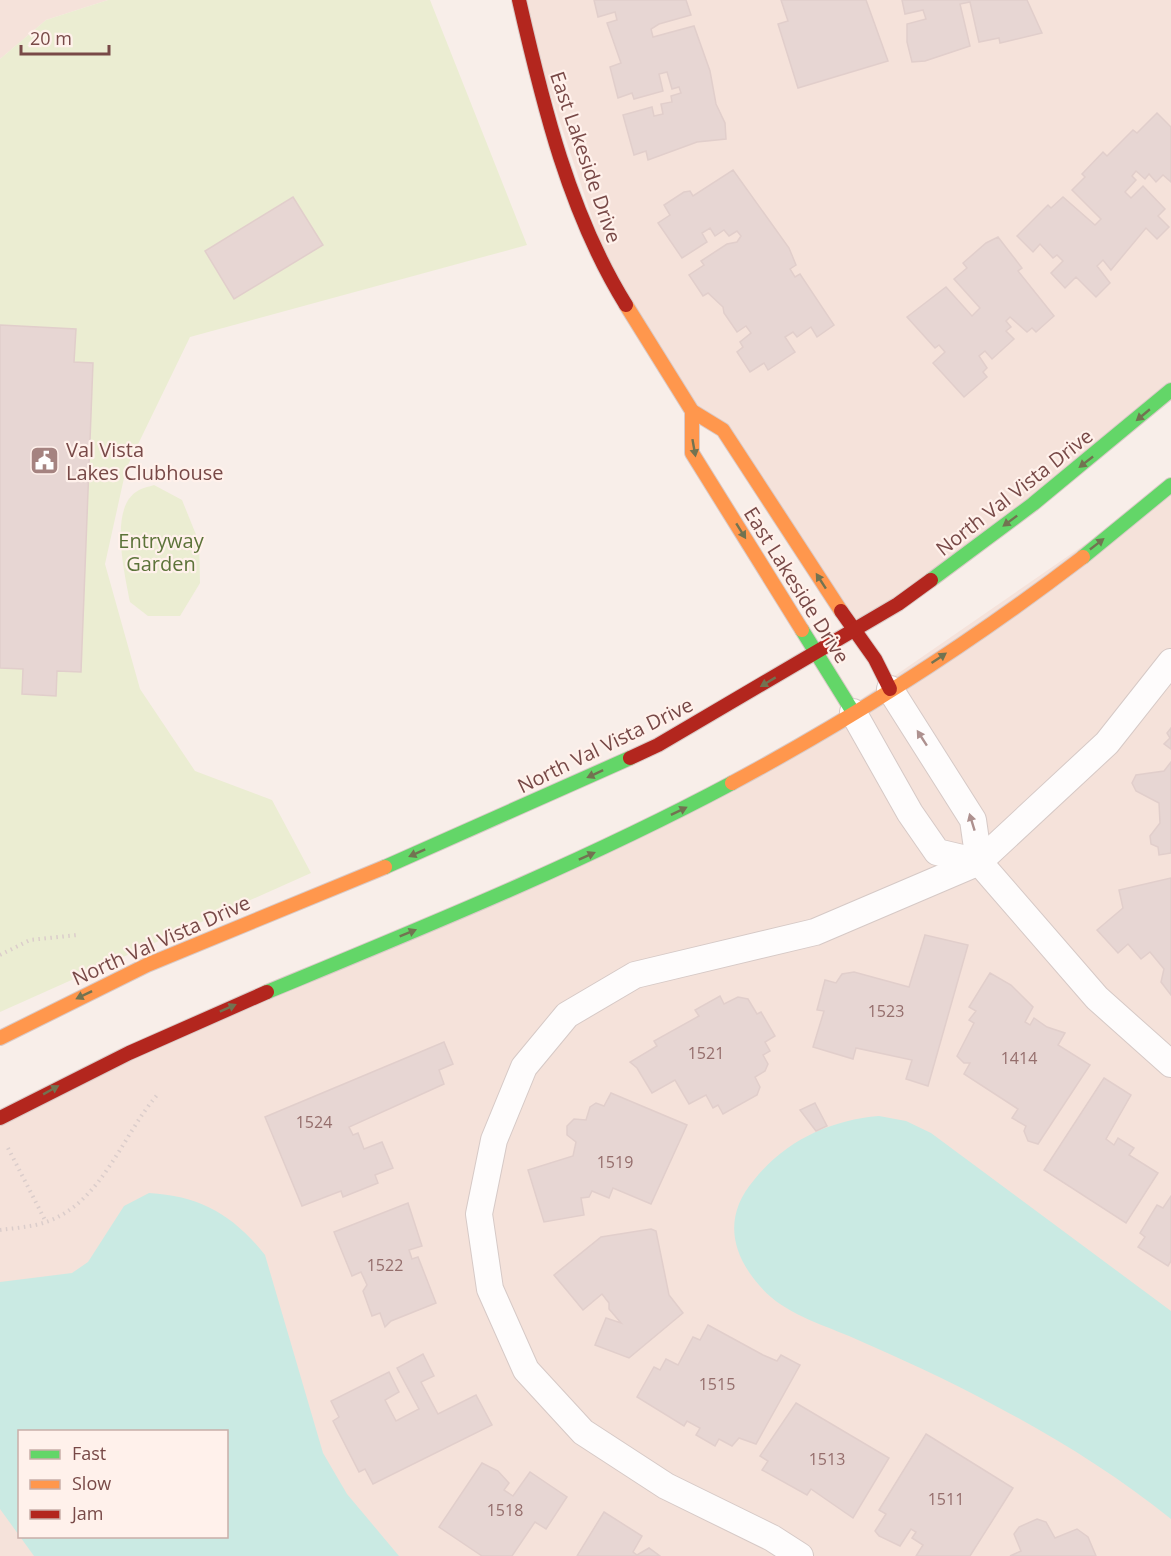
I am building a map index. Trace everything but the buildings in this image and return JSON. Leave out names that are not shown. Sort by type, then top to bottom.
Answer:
[{"type":"main road","name":"East Lakeside Drive","points":[[519,0],[543,103],[582,219],[616,289],[692,411],[723,430],[853,630],[875,659],[890,689]]},
{"type":"main road","name":"North Val Vista Drive","points":[[0,1038],[147,964],[410,857],[658,745],[898,604],[1033,504],[1171,390]]},
{"type":"main road","name":"East Lakeside Drive","points":[[692,411],[692,453],[818,652],[853,712]]},
{"type":"main road","points":[[0,1118],[80,1074],[214,1014],[514,889],[610,845],[764,766],[890,689],[1012,609],[1171,485]]},
{"type":"street","points":[[800,1556],[666,1486],[583,1432],[526,1370],[490,1288],[479,1214],[494,1140],[524,1067],[567,1015],[635,975],[815,932],[979,862],[1107,743],[1171,662]]},
{"type":"street","points":[[890,689],[973,820],[979,862],[1097,998],[1171,1064]]},
{"type":"street","points":[[853,712],[910,813],[937,852],[979,862]]},
{"type":"path","points":[[0,955],[30,940],[77,935]]},
{"type":"path","points":[[0,1230],[46,1222],[76,1205],[106,1171],[143,1110],[158,1094]]},
{"type":"path","points":[[5,1143],[46,1222]]},
{"type":"shaded area","points":[[0,0],[108,0],[46,20],[0,59]]},
{"type":"shaded area","points":[[519,0],[1171,0],[1171,390],[853,630],[616,289]]},
{"type":"shaded area","points":[[1171,485],[1171,1556],[0,1556],[0,1118],[764,766]]},
{"type":"green space","points":[[108,0],[430,0],[527,245],[190,337],[126,469],[105,564],[140,689],[195,771],[272,800],[311,873],[0,1012],[0,59],[46,20]]},
{"type":"green space","name":"Entryway Garden","points":[[154,485],[182,500],[199,542],[200,583],[180,616],[148,616],[130,602],[121,544],[123,513],[128,501],[136,492]]},
{"type":"water","points":[[879,1116],[906,1121],[931,1133],[1171,1311],[1171,1519],[1107,1472],[1016,1417],[921,1368],[789,1310],[768,1294],[749,1272],[737,1247],[734,1233],[738,1207],[744,1193],[754,1180],[780,1154],[810,1135],[843,1122]]},
{"type":"water","points":[[149,1193],[185,1198],[200,1203],[241,1229],[265,1255],[323,1453],[347,1494],[399,1556],[34,1556],[21,1538],[228,1538],[228,1430],[18,1430],[18,1534],[0,1509],[0,1282],[72,1273],[88,1262],[124,1206]]},
{"type":"traffic: fast","points":[[931,580],[1033,504],[1171,390]]},
{"type":"traffic: fast","points":[[1083,557],[1171,485]]},
{"type":"traffic: fast","points":[[802,630],[853,712]]},
{"type":"traffic: fast","points":[[385,867],[630,758]]},
{"type":"traffic: fast","points":[[267,992],[560,867],[732,783]]},
{"type":"traffic: slow","points":[[626,305],[692,411],[723,430],[841,611]]},
{"type":"traffic: slow","points":[[692,411],[692,453],[802,630]]},
{"type":"traffic: slow","points":[[732,783],[823,732],[912,677],[999,619],[1083,557]]},
{"type":"traffic: slow","points":[[0,1038],[147,965],[385,867]]},
{"type":"traffic: jam","points":[[519,0],[548,118],[573,196],[606,270],[626,305]]},
{"type":"traffic: jam","points":[[630,758],[658,745],[898,604],[931,580]]},
{"type":"traffic: jam","points":[[841,611],[875,659],[890,689]]},
{"type":"traffic: jam","points":[[0,1118],[129,1053],[267,992]]},
{"type":"place","name":"Val Vista Lakes Clubhouse","points":[[45,461]]}]
